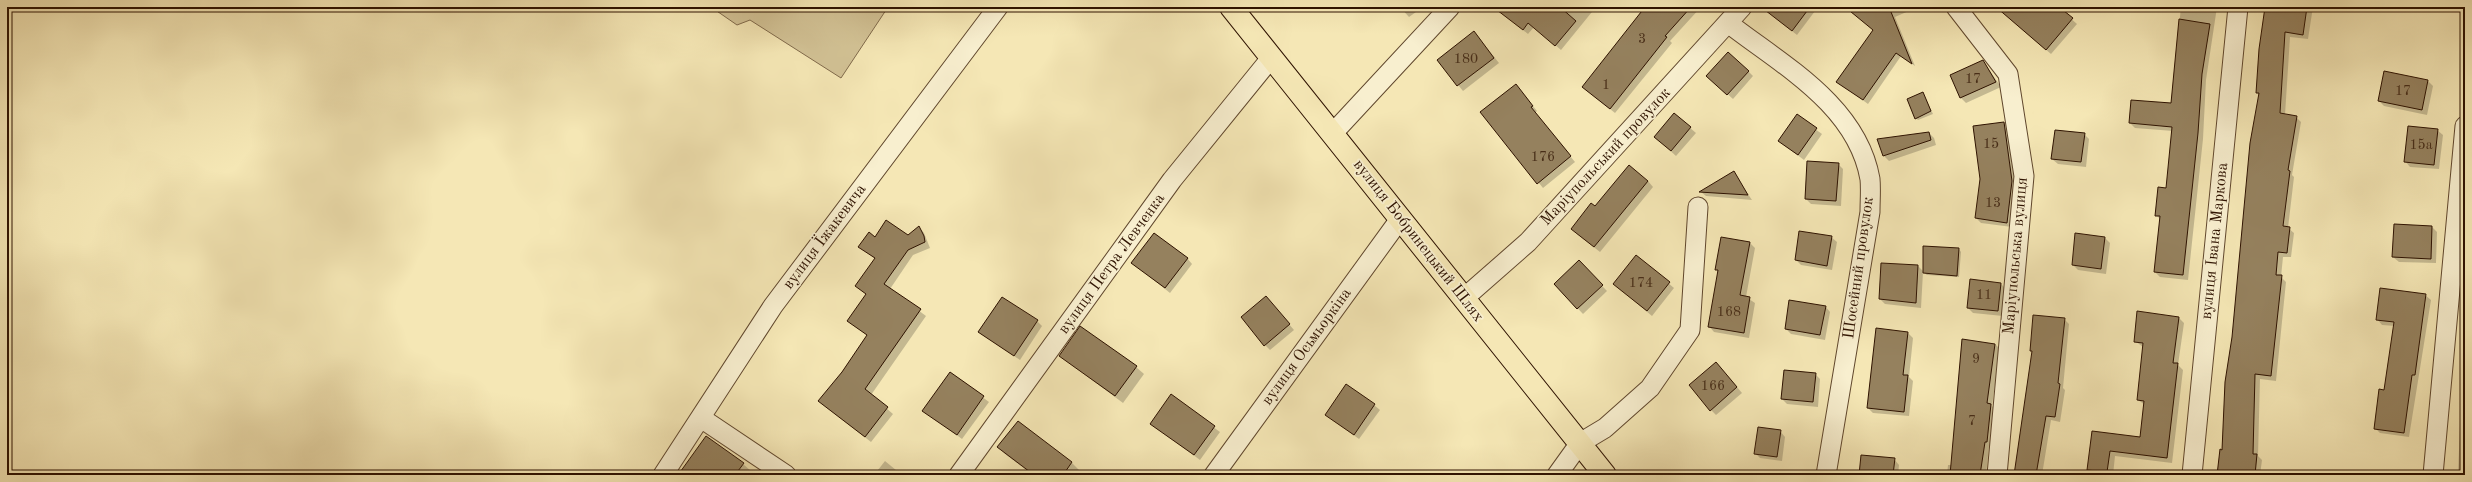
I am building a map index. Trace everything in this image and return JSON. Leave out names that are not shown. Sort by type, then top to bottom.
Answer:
[{"type":"main road","name":"вулиця Бобринецький Шлях","points":[[1231,7],[1605,475]]},
{"type":"street","name":"вулиця Їжакевича","points":[[663,475],[773,306],[998,7]]},
{"type":"street","points":[[1333,133],[1450,7]]},
{"type":"street","name":"Маріупольський провулок","points":[[1463,299],[1528,242],[1742,7]]},
{"type":"street","name":"Маріупольська вулиця","points":[[1956,7],[2008,74],[2024,176],[1998,475]]},
{"type":"street","name":"вулиця Івана Маркова","points":[[2192,475],[2238,7]]},
{"type":"street","name":"Шосейний провулок","points":[[1728,23],[1819,93],[1840,114],[1861,150],[1870,180],[1870,212],[1826,475]]},
{"type":"street","name":"вулиця Петра Левченка","points":[[959,475],[1172,180],[1271,58]]},
{"type":"street","points":[[2433,475],[2465,126]]},
{"type":"street","points":[[1557,475],[1580,443],[1605,428],[1650,388],[1690,330],[1698,207]]},
{"type":"street","name":"вулиця Осьмьоркіна","points":[[1214,475],[1400,219]]},
{"type":"street","points":[[701,418],[786,475]]},
{"type":"shaded area","points":[[711,7],[888,7],[841,78],[750,20],[737,25]]},
{"type":"building","points":[[1493,7],[1560,7],[1576,21],[1555,46],[1528,23],[1523,30]]},
{"type":"building","points":[[1645,7],[1691,7],[1665,36],[1667,37],[1610,109],[1582,87]]},
{"type":"building","points":[[1761,7],[1810,7],[1792,31]]},
{"type":"building","points":[[1845,7],[1889,7],[1912,64],[1896,53],[1863,100],[1836,82],[1873,30]]},
{"type":"building","points":[[1996,7],[2059,7],[2073,18],[2046,50]]},
{"type":"building","points":[[2265,7],[2307,7],[2303,35],[2285,32],[2280,113],[2297,116],[2288,170],[2290,171],[2283,226],[2290,227],[2287,253],[2278,252],[2276,275],[2282,275],[2271,376],[2255,374],[2253,454],[2257,454],[2255,475],[2217,475],[2220,449],[2222,450],[2225,382],[2232,337],[2250,143],[2259,93],[2256,93],[2259,49]]},
{"type":"building","points":[[2179,19],[2210,24],[2202,74],[2198,133],[2183,275],[2154,272],[2160,216],[2155,216],[2158,187],[2166,188],[2172,127],[2129,123],[2131,100],[2171,103]]},
{"type":"building","points":[[1474,31],[1494,58],[1457,86],[1437,60]]},
{"type":"building","points":[[1728,52],[1749,71],[1727,95],[1706,76]]},
{"type":"building","points":[[1983,60],[1996,82],[1960,98],[1950,75]]},
{"type":"building","points":[[2384,71],[2428,80],[2422,110],[2378,101]]},
{"type":"building","points":[[1516,84],[1533,106],[1531,107],[1571,156],[1537,184],[1480,112]]},
{"type":"building","points":[[1923,92],[1931,111],[1915,119],[1907,99]]},
{"type":"building","points":[[1674,113],[1691,127],[1671,151],[1654,137]]},
{"type":"building","points":[[1797,114],[1817,128],[1798,155],[1778,141]]},
{"type":"building","points":[[2004,122],[2012,181],[2007,223],[1975,218],[1980,179],[1973,126]]},
{"type":"building","points":[[2408,126],[2438,129],[2434,165],[2404,162]]},
{"type":"building","points":[[2055,130],[2085,133],[2081,162],[2051,159]]},
{"type":"building","points":[[1929,132],[1931,140],[1883,156],[1877,139]]},
{"type":"building","points":[[1807,161],[1839,163],[1836,201],[1805,199]]},
{"type":"building","points":[[1629,165],[1648,181],[1594,247],[1571,229],[1591,203],[1595,206]]},
{"type":"building","points":[[1734,171],[1748,195],[1699,192]]},
{"type":"building","points":[[886,220],[908,235],[919,226],[924,236],[925,242],[908,250],[884,284],[921,309],[865,389],[888,407],[865,437],[818,401],[842,372],[867,335],[847,321],[866,294],[855,286],[875,258],[858,247],[869,232],[875,237]]},
{"type":"building","points":[[2394,224],[2432,226],[2431,259],[2392,257]]},
{"type":"building","points":[[1799,231],[1832,236],[1827,266],[1795,260]]},
{"type":"building","points":[[1154,233],[1188,258],[1165,288],[1131,263]]},
{"type":"building","points":[[2075,233],[2105,237],[2101,269],[2072,265]]},
{"type":"building","points":[[1721,237],[1750,242],[1740,295],[1750,297],[1744,333],[1708,327],[1718,270],[1715,270]]},
{"type":"building","points":[[1923,246],[1959,248],[1957,276],[1923,273]]},
{"type":"building","points":[[1636,255],[1670,282],[1647,311],[1613,284]]},
{"type":"building","points":[[1579,260],[1603,285],[1577,309],[1554,284]]},
{"type":"building","points":[[1881,263],[1918,265],[1916,303],[1879,299]]},
{"type":"building","points":[[1970,279],[2001,283],[1998,311],[1967,308]]},
{"type":"building","points":[[2380,288],[2426,294],[2415,375],[2412,375],[2404,433],[2374,429],[2379,389],[2384,390],[2394,322],[2376,320]]},
{"type":"building","points":[[1266,296],[1290,324],[1264,346],[1241,317]]},
{"type":"building","points":[[1002,297],[1038,320],[1014,356],[978,332]]},
{"type":"building","points":[[1789,300],[1826,306],[1820,335],[1785,329]]},
{"type":"building","points":[[2137,311],[2179,317],[2173,363],[2178,363],[2167,458],[2110,451],[2107,472],[2087,470],[2092,431],[2140,437],[2144,401],[2137,400],[2143,343],[2134,342]]},
{"type":"building","points":[[2033,315],[2065,318],[2058,383],[2060,384],[2055,417],[2046,416],[2036,475],[2014,475],[2032,351],[2030,351]]},
{"type":"building","points":[[1080,326],[1137,366],[1115,396],[1059,356]]},
{"type":"building","points":[[1876,328],[1908,332],[1903,375],[1908,375],[1904,412],[1867,408]]},
{"type":"building","points":[[1962,339],[1995,344],[1987,403],[1991,404],[1987,442],[1985,442],[1980,475],[1950,475]]},
{"type":"building","points":[[1716,362],[1737,387],[1710,411],[1689,385]]},
{"type":"building","points":[[1784,370],[1816,373],[1813,402],[1781,399]]},
{"type":"building","points":[[950,372],[984,396],[957,435],[922,411]]},
{"type":"building","points":[[1346,384],[1375,404],[1354,435],[1325,415]]},
{"type":"building","points":[[1171,394],[1215,426],[1194,455],[1150,424]]},
{"type":"building","points":[[1018,421],[1072,462],[1063,475],[1034,475],[997,447]]},
{"type":"building","points":[[1758,427],[1781,430],[1777,457],[1754,454]]},
{"type":"building","points":[[706,436],[744,463],[735,475],[678,475]]},
{"type":"building","points":[[1861,455],[1895,458],[1893,475],[1859,475]]}]
